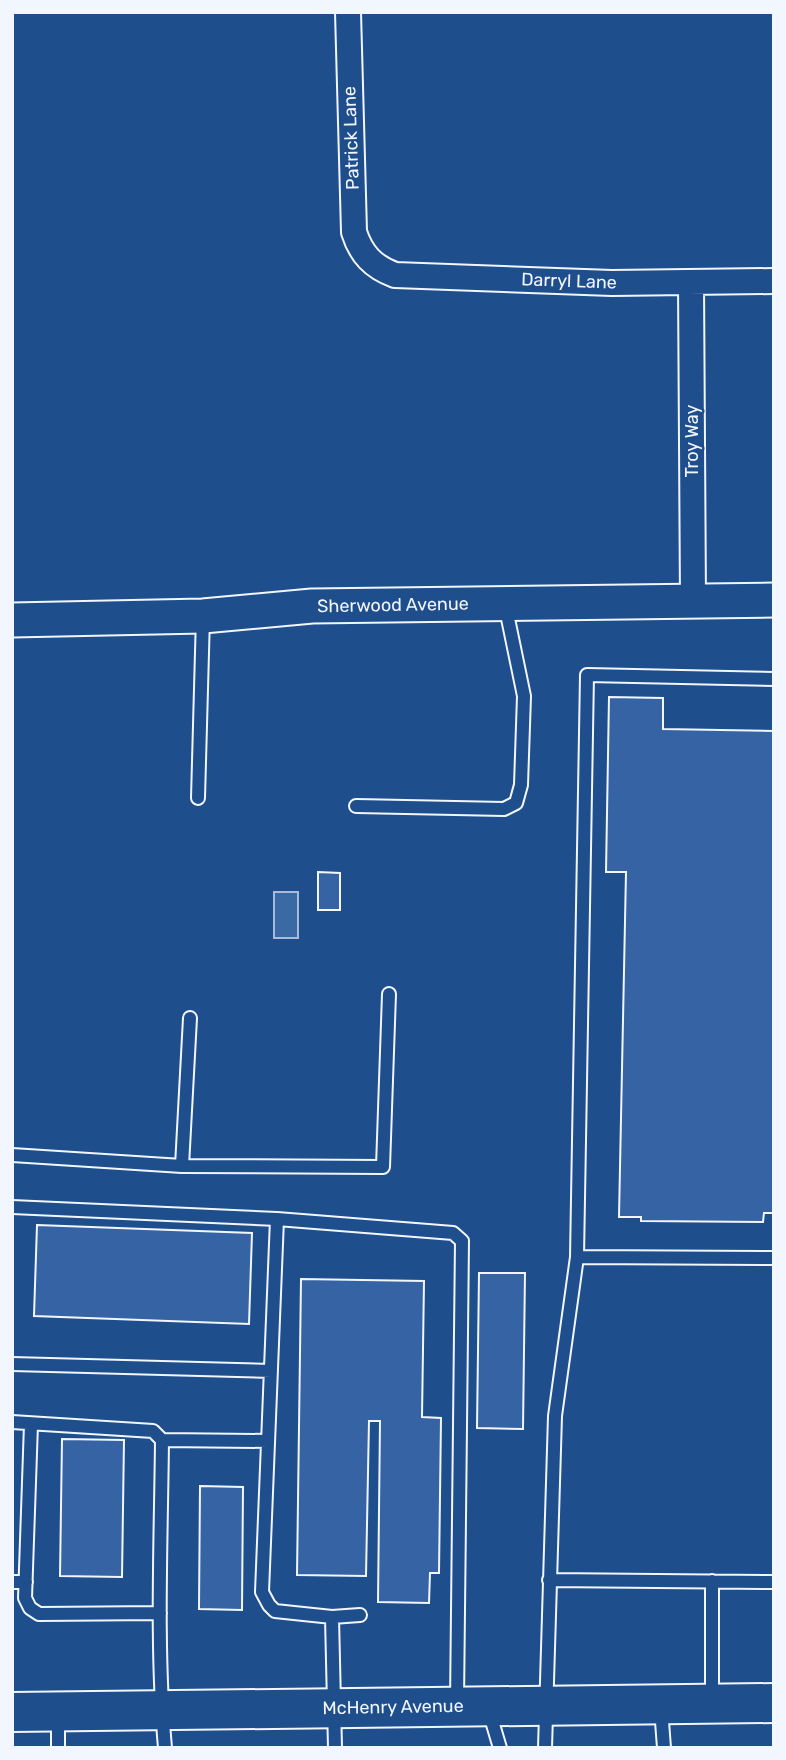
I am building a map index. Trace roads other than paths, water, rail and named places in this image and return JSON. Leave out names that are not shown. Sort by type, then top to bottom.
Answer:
[{"type":"main road","name":"McHenry Avenue","points":[[12,1712],[58,1729],[161,1709],[774,1703]]},
{"type":"street","name":"Patrick Lane","points":[[348,12],[354,232],[368,260]]},
{"type":"street","name":"Darryl Lane","points":[[368,260],[395,275],[612,283],[774,281]]},
{"type":"street","name":"Troy Way","points":[[691,282],[693,601]]},
{"type":"street","name":"Sherwood Avenue","points":[[12,621],[203,616],[312,606],[774,600]]},
{"type":"lane","points":[[356,806],[505,809],[516,803],[521,785],[524,696],[505,603]]},
{"type":"lane","points":[[198,798],[203,616]]},
{"type":"lane","points":[[545,1748],[544,1706],[555,1416],[577,1257],[587,675],[774,679]]},
{"type":"lane","points":[[12,1155],[182,1166],[383,1167],[390,994]]},
{"type":"lane","points":[[182,1166],[190,1018]]},
{"type":"lane","points":[[12,1207],[277,1219],[453,1233],[462,1241],[472,1706],[500,1748]]},
{"type":"lane","points":[[277,1219],[262,1591],[275,1611],[332,1617],[360,1615]]},
{"type":"lane","points":[[577,1257],[774,1258]]},
{"type":"lane","points":[[12,1364],[271,1371]]},
{"type":"lane","points":[[12,1422],[153,1431],[162,1440],[268,1441]]},
{"type":"lane","points":[[31,1424],[25,1598],[30,1608],[39,1614],[160,1613]]},
{"type":"lane","points":[[162,1440],[160,1613],[161,1709],[165,1748]]},
{"type":"lane","points":[[549,1580],[774,1582]]},
{"type":"lane","points":[[712,1581],[712,1703]]},
{"type":"lane","points":[[12,1582],[26,1582]]},
{"type":"lane","points":[[332,1617],[335,1748]]},
{"type":"lane","points":[[660,1704],[664,1748]]},
{"type":"water","points":[[274,892],[298,892],[298,938],[274,938]]}]
